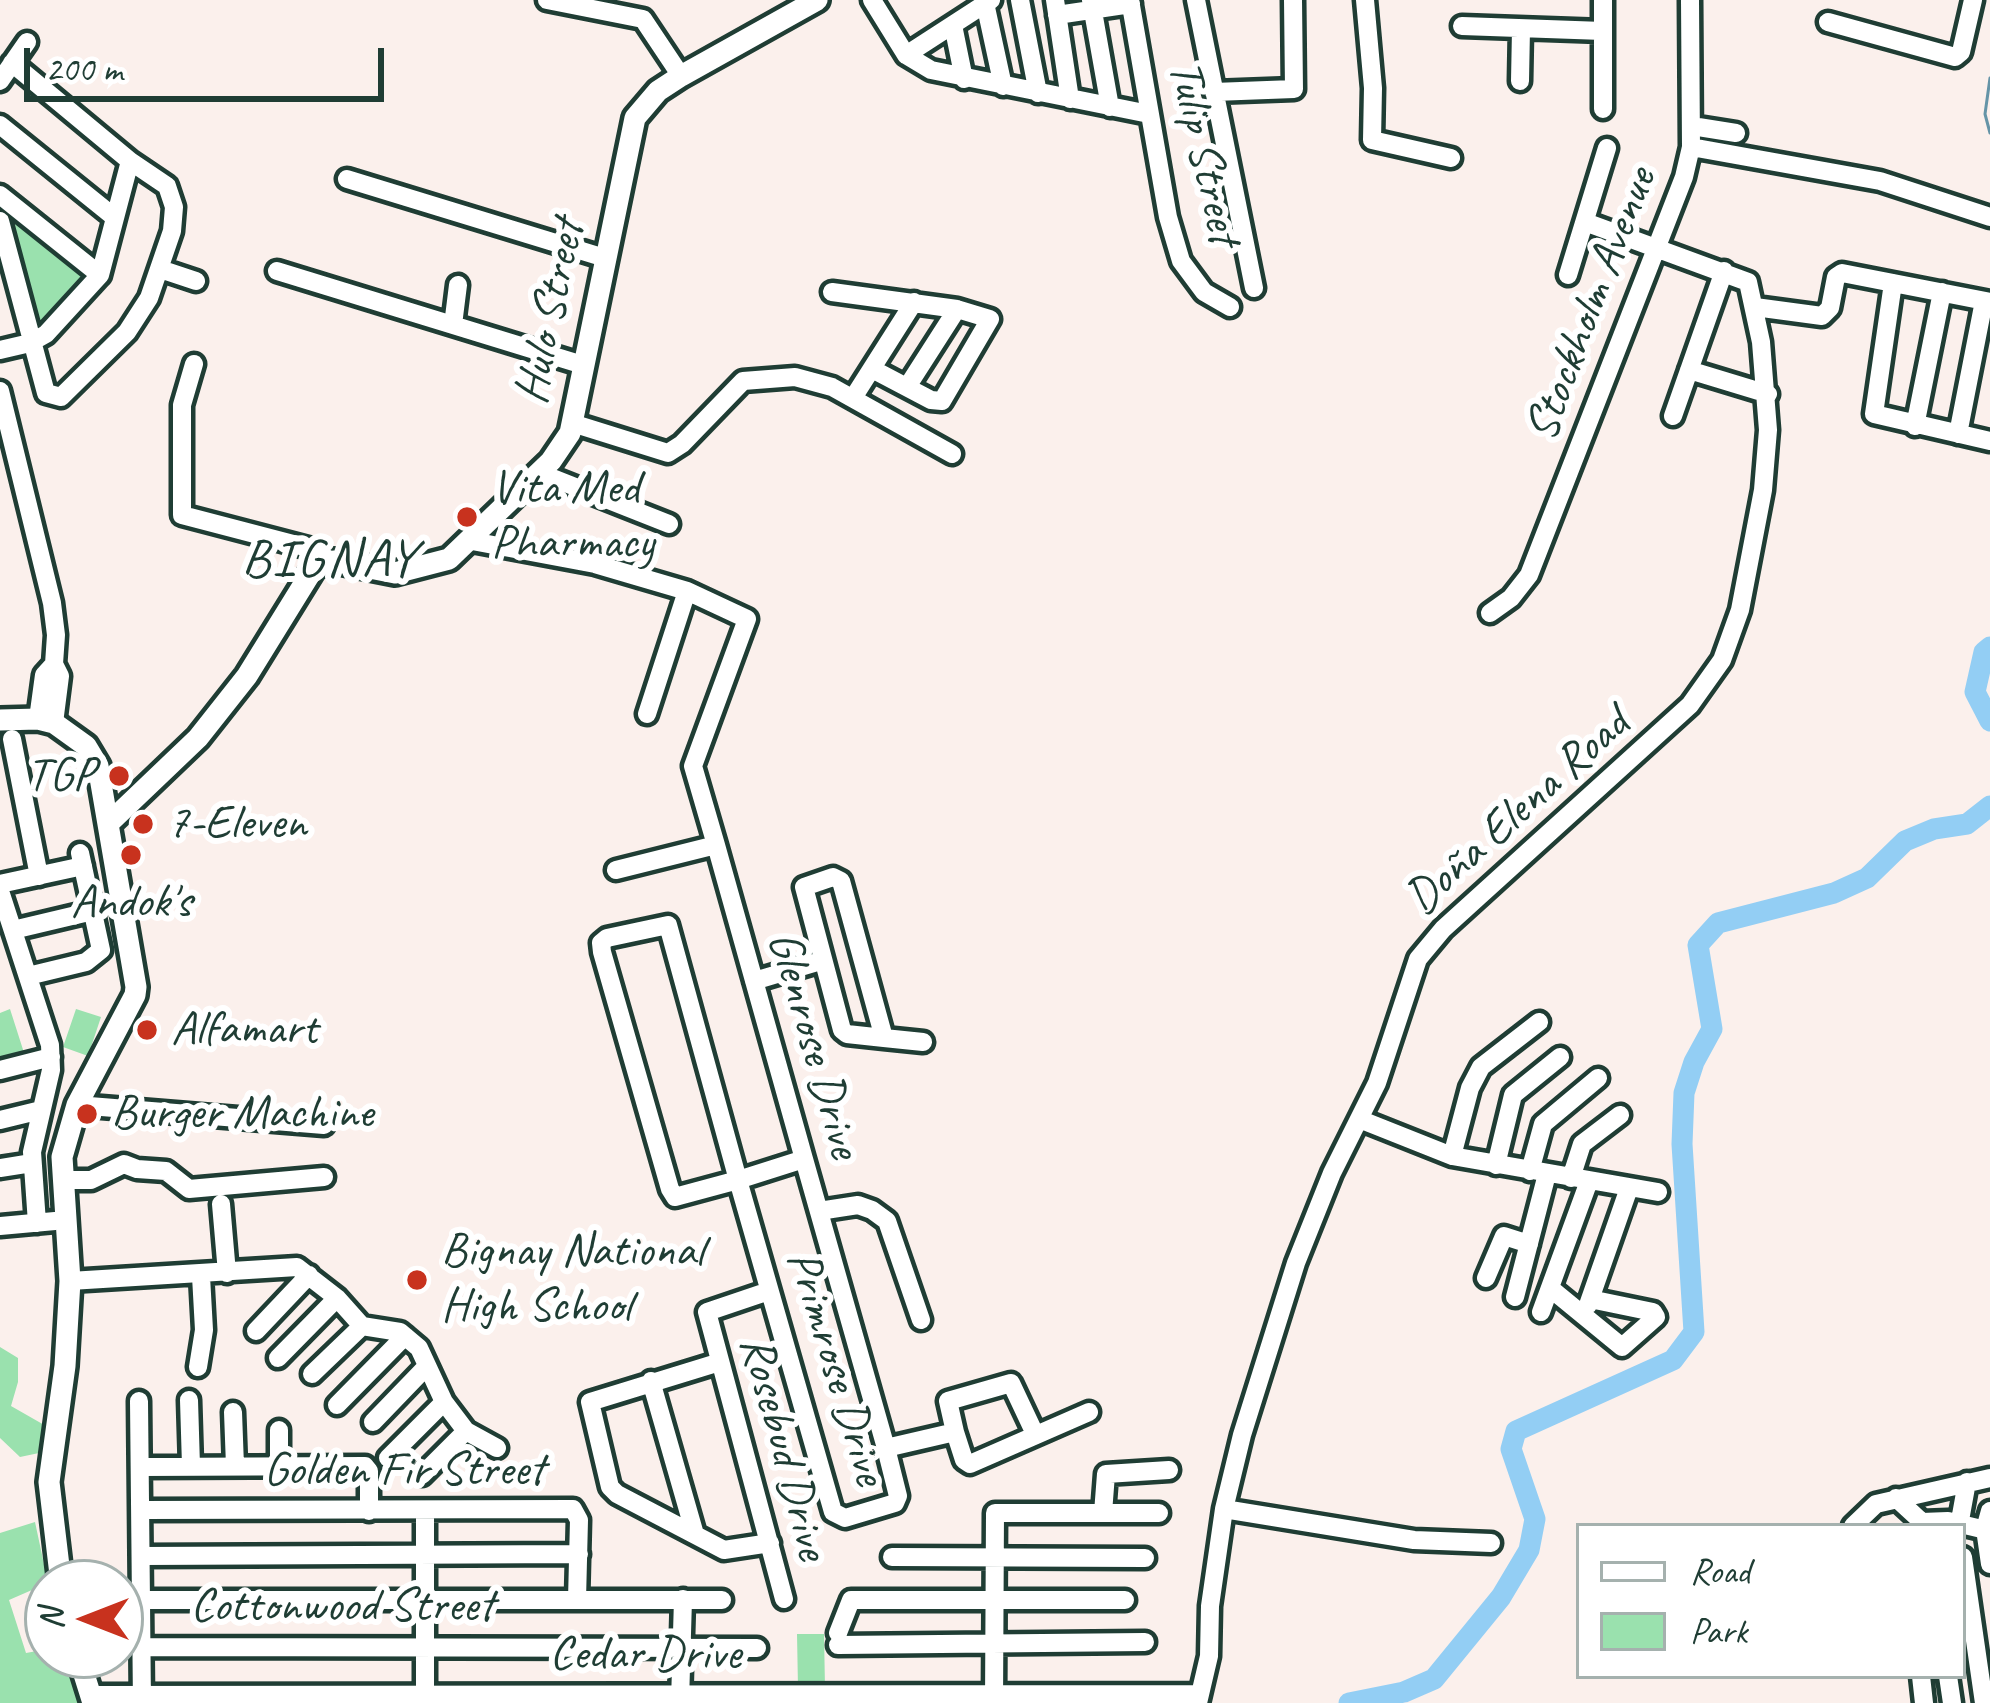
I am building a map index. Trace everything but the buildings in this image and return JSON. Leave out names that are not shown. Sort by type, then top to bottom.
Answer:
[{"type":"main road","name":"Hulo Street","points":[[330,561],[379,573],[414,571],[449,559],[541,473],[562,448],[572,423],[635,118],[658,91],[681,76],[817,0]]},
{"type":"main road","points":[[109,824],[198,738],[247,676],[309,572],[330,561]]},
{"type":"main road","points":[[7,739],[46,721],[86,746],[98,766],[135,995],[66,1134],[63,1180],[70,1281],[65,1366],[49,1482],[58,1559]]},
{"type":"street","points":[[548,0],[644,19],[681,76]]},
{"type":"street","points":[[872,0],[906,55],[931,70],[1149,114]]},
{"type":"street","points":[[1020,0],[1038,93]]},
{"type":"street","points":[[1196,0],[1254,288]]},
{"type":"street","points":[[1214,92],[1294,88],[1293,0]]},
{"type":"street","points":[[1365,0],[1372,140],[1451,158]]},
{"type":"street","points":[[1603,0],[1603,109]]},
{"type":"street","name":"Stockholm Avenue","points":[[1490,613],[1511,598],[1529,575],[1684,177],[1691,136],[1690,0]]},
{"type":"street","points":[[1828,22],[1948,57],[1961,52],[1973,0]]},
{"type":"street","points":[[906,55],[988,2],[1003,86]]},
{"type":"street","points":[[1070,99],[1056,8],[1131,2]]},
{"type":"street","name":"Tulip Street","points":[[1131,2],[1168,217],[1181,261],[1204,292],[1230,307]]},
{"type":"street","points":[[1092,5],[1110,107]]},
{"type":"street","points":[[952,25],[964,79]]},
{"type":"street","points":[[1462,26],[1603,31]]},
{"type":"street","points":[[1520,81],[1521,29]]},
{"type":"street","points":[[0,81],[27,42]]},
{"type":"street","points":[[0,221],[46,393],[61,397],[134,322],[172,231],[172,196],[167,187],[12,63]]},
{"type":"street","points":[[0,124],[114,217]]},
{"type":"street","points":[[1691,136],[1736,133]]},
{"type":"street","points":[[1691,136],[1898,185],[1990,217]]},
{"type":"street","points":[[1568,275],[1607,148]]},
{"type":"street","points":[[0,350],[30,343],[51,330],[100,275],[130,161]]},
{"type":"street","points":[[347,179],[605,258]]},
{"type":"street","points":[[0,195],[100,275]]},
{"type":"street","points":[[1585,222],[1748,282],[1755,308],[1822,316],[1830,308],[1836,278],[1842,273],[1987,301],[1958,434]]},
{"type":"street","points":[[160,269],[196,281]]},
{"type":"street","points":[[277,271],[583,365]]},
{"type":"street","points":[[1673,416],[1724,271]]},
{"type":"street","points":[[1893,284],[1872,410],[1877,418],[1990,441]]},
{"type":"street","points":[[453,325],[458,285]]},
{"type":"street","points":[[832,292],[957,309],[987,316],[990,322],[942,401],[935,402],[874,370]]},
{"type":"street","points":[[1916,426],[1942,292]]},
{"type":"street","points":[[853,398],[914,302]]},
{"type":"street","name":"Doña Elena Road","points":[[1199,1698],[1209,1656],[1210,1606],[1224,1509],[1242,1435],[1296,1263],[1332,1173],[1386,1061],[1411,972],[1427,944],[1671,724],[1722,660],[1740,610],[1763,490],[1768,394],[1755,308]]},
{"type":"street","points":[[907,387],[957,309]]},
{"type":"street","points":[[194,364],[182,405],[184,517],[316,550],[330,561]]},
{"type":"street","points":[[1689,370],[1768,394]]},
{"type":"street","points":[[572,423],[668,453],[743,382],[795,377],[832,387],[952,454]]},
{"type":"street","points":[[0,391],[52,603],[54,664],[60,676],[46,721]]},
{"type":"street","points":[[541,473],[669,524]]},
{"type":"street","points":[[472,541],[595,564],[687,591],[646,714]]},
{"type":"street","name":"Glenrose Drive","points":[[687,591],[747,620],[693,762],[898,1496]]},
{"type":"street","points":[[7,739],[39,875]]},
{"type":"street","points":[[616,870],[716,845]]},
{"type":"street","points":[[0,1226],[46,1222],[32,1163],[51,1057],[0,888],[81,860],[101,942],[98,955],[28,976]]},
{"type":"street","points":[[884,1038],[838,877],[802,889],[842,1030],[884,1038],[922,1042]]},
{"type":"street","points":[[13,930],[93,911]]},
{"type":"street","name":"Primrose Drive","points":[[738,1180],[675,1196],[670,1190],[601,944],[607,938],[668,926],[833,1512],[845,1518],[895,1503],[898,1496]]},
{"type":"street","points":[[754,981],[821,962]]},
{"type":"street","points":[[1452,1156],[1480,1067],[1540,1022]]},
{"type":"street","points":[[0,1070],[51,1057]]},
{"type":"street","points":[[1496,1165],[1513,1095],[1560,1057]]},
{"type":"street","points":[[1515,1297],[1529,1244],[1543,1124],[1598,1078]]},
{"type":"street","points":[[77,1105],[324,1125]]},
{"type":"street","points":[[0,1120],[41,1109]]},
{"type":"street","points":[[1541,1312],[1580,1180],[1582,1144],[1620,1114]]},
{"type":"street","points":[[1360,1119],[1452,1156],[1658,1192]]},
{"type":"street","points":[[738,1180],[805,1159]]},
{"type":"street","points":[[0,1168],[32,1163]]},
{"type":"street","points":[[63,1180],[91,1180],[124,1164],[166,1171],[189,1189],[324,1177]]},
{"type":"street","points":[[1550,1288],[1587,1307],[1629,1188]]},
{"type":"street","points":[[220,1204],[226,1273]]},
{"type":"street","points":[[819,1211],[858,1205],[887,1221],[921,1320]]},
{"type":"street","points":[[1486,1278],[1504,1236],[1529,1244]]},
{"type":"street","points":[[70,1281],[297,1267],[337,1298],[362,1326],[405,1336],[419,1348],[444,1402],[466,1431],[497,1448]]},
{"type":"street","points":[[256,1331],[309,1275]]},
{"type":"street","points":[[198,1367],[204,1330],[201,1276]]},
{"type":"street","name":"Rosebud Drive","points":[[769,1291],[707,1312],[784,1599]]},
{"type":"street","points":[[278,1358],[337,1298]]},
{"type":"street","points":[[312,1374],[362,1326]]},
{"type":"street","points":[[337,1405],[405,1336]]},
{"type":"street","points":[[720,1362],[590,1402],[610,1487],[732,1551],[770,1543]]},
{"type":"street","points":[[373,1422],[427,1366]]},
{"type":"street","points":[[651,1381],[694,1532]]},
{"type":"street","points":[[1035,1434],[1011,1383],[948,1401],[964,1460],[970,1464],[1089,1412]]},
{"type":"street","points":[[190,1400],[191,1466]]},
{"type":"street","points":[[140,1401],[142,1556],[579,1554]]},
{"type":"street","points":[[388,1458],[444,1402]]},
{"type":"street","points":[[233,1412],[235,1466]]},
{"type":"street","points":[[279,1430],[279,1465]]},
{"type":"street","points":[[422,1475],[466,1431]]},
{"type":"street","points":[[886,1448],[955,1432]]},
{"type":"street","points":[[141,1467],[365,1466],[370,1471],[370,1511]]},
{"type":"street","points":[[1103,1513],[1106,1474],[1169,1470]]},
{"type":"street","points":[[1860,1523],[1876,1504],[1990,1478]]},
{"type":"street","points":[[1959,1523],[1967,1482]]},
{"type":"street","points":[[1896,1498],[1926,1523]]},
{"type":"street","name":"Golden Fir Street","points":[[142,1510],[573,1509],[579,1520],[577,1600]]},
{"type":"street","points":[[1224,1509],[1414,1540],[1491,1543]]},
{"type":"street","points":[[425,1510],[425,1699]]},
{"type":"street","points":[[994,1699],[997,1511],[1159,1513]]},
{"type":"street","points":[[1988,1524],[1990,1564]]},
{"type":"street","points":[[892,1557],[1145,1558]]},
{"type":"street","points":[[1966,1572],[1984,1703]]},
{"type":"street","points":[[680,1699],[682,1599]]},
{"type":"street","points":[[144,1600],[722,1600]]},
{"type":"street","points":[[1125,1600],[851,1600],[838,1639],[1145,1642]]},
{"type":"street","name":"Cottonwood Street","points":[[144,1647],[758,1648]]},
{"type":"street","name":"Cedar Drive","points":[[91,1699],[1199,1698]]},
{"type":"green space","points":[[1,203],[94,277],[34,339]]},
{"type":"green space","points":[[10,1009],[26,1059],[0,1065],[0,1013]]},
{"type":"green space","points":[[76,1009],[101,1017],[88,1056],[63,1047]]},
{"type":"green space","points":[[0,1347],[18,1358],[11,1406],[46,1426],[39,1453],[20,1457],[0,1438]]},
{"type":"green space","points":[[35,1522],[43,1559],[24,1559],[24,1593],[9,1600],[24,1647],[24,1679],[76,1679],[83,1703],[0,1703],[0,1533]]},
{"type":"green space","points":[[797,1634],[824,1634],[825,1688],[798,1688]]},
{"type":"waterway","points":[[1990,78],[1985,114],[1990,133]]},
{"type":"waterway","points":[[1990,647],[1984,652],[1975,692],[1990,721]]},
{"type":"waterway","points":[[1349,1703],[1404,1692],[1434,1679],[1501,1597],[1529,1550],[1535,1519],[1511,1449],[1516,1431],[1673,1360],[1694,1332],[1682,1144],[1684,1093],[1712,1029],[1698,945],[1718,923],[1834,893],[1867,878],[1905,841],[1934,829],[1967,824],[1990,806]]},
{"type":"place","name":"Vita Med Pharmacy","points":[[467,517]]},
{"type":"place","name":"TGP","points":[[119,776]]},
{"type":"place","name":"7-Eleven","points":[[143,824]]},
{"type":"place","name":"Andok's","points":[[131,855]]},
{"type":"place","name":"Alfamart","points":[[147,1030]]},
{"type":"place","name":"Burger Machine","points":[[87,1114]]},
{"type":"place","name":"Bignay National High School","points":[[417,1280]]},
{"type":"district","name":"BIGNAY","points":[[330,561]]}]
